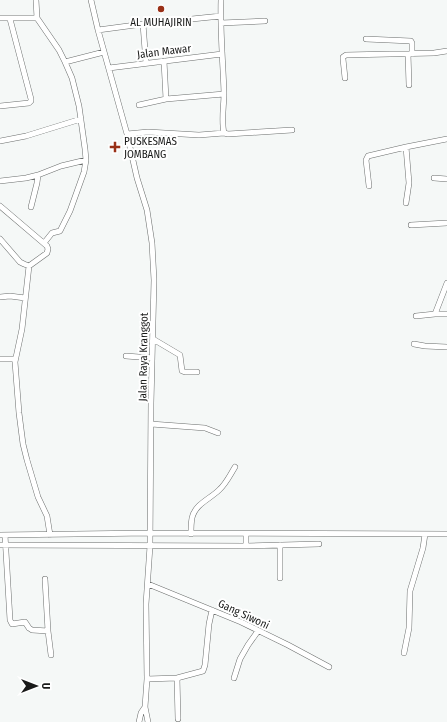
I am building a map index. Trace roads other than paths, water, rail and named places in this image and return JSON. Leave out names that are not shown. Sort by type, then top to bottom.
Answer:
[{"type":"street","points":[[36,0],[37,18],[59,50],[72,78],[81,119],[86,160],[84,172],[70,211],[60,231],[52,233],[44,243]]},
{"type":"street","name":"Jalan Raya Kranggot","points":[[91,0],[127,134],[151,234],[154,280],[150,545],[146,604],[147,679],[145,707],[148,722]]},
{"type":"street","points":[[221,0],[220,23],[224,94],[224,133]]},
{"type":"street","points":[[98,30],[221,16]]},
{"type":"street","points":[[0,18],[37,18]]},
{"type":"street","points":[[0,106],[31,102],[10,19]]},
{"type":"street","points":[[220,23],[265,21]]},
{"type":"street","points":[[143,24],[146,63]]},
{"type":"street","points":[[366,39],[411,41],[409,85]]},
{"type":"street","points":[[345,78],[343,57],[346,55],[410,54],[447,51]]},
{"type":"street","points":[[65,62],[104,52]]},
{"type":"street","name":"Jalan Mawar","points":[[109,68],[222,54]]},
{"type":"street","points":[[164,61],[166,99]]},
{"type":"street","points":[[139,105],[166,99],[224,94]]},
{"type":"street","points":[[0,141],[26,136],[81,119]]},
{"type":"street","points":[[127,134],[148,132],[199,135],[292,130]]},
{"type":"street","points":[[369,186],[367,158],[406,147],[447,139]]},
{"type":"street","points":[[406,147],[409,183],[406,203]]},
{"type":"street","points":[[0,181],[26,178],[38,175],[54,168],[86,160]]},
{"type":"street","points":[[31,207],[38,175]]},
{"type":"street","points":[[434,178],[447,179]]},
{"type":"street","points":[[0,206],[44,243],[48,249],[47,253],[29,266],[22,329],[16,359],[19,413],[23,444],[38,497],[47,516],[50,535]]},
{"type":"street","points":[[411,225],[447,223]]},
{"type":"street","points":[[0,239],[20,262],[29,266]]},
{"type":"street","points":[[435,314],[447,283]]},
{"type":"street","points":[[0,297],[10,296],[25,298]]},
{"type":"street","points":[[416,316],[447,314]]},
{"type":"street","points":[[153,339],[180,355],[182,371],[197,372]]},
{"type":"street","points":[[414,344],[447,347]]},
{"type":"street","points":[[126,356],[152,358]]},
{"type":"street","points":[[0,359],[16,359]]},
{"type":"street","points":[[152,424],[205,428],[218,433]]},
{"type":"street","points":[[191,534],[192,518],[195,511],[202,503],[224,485],[235,467]]},
{"type":"street","points":[[404,653],[409,628],[410,591],[425,534]]},
{"type":"street","points":[[48,630],[32,630],[25,622],[11,623],[9,614],[4,536],[447,534]]},
{"type":"street","points":[[246,536],[246,545]]},
{"type":"street","points":[[4,545],[318,544]]},
{"type":"street","points":[[280,545],[280,578]]},
{"type":"street","points":[[45,579],[51,655]]},
{"type":"street","name":"Gang Siwoni","points":[[148,584],[241,622],[329,667]]},
{"type":"street","points":[[147,679],[177,678],[203,671],[212,610]]},
{"type":"street","points":[[234,678],[240,659],[258,631]]},
{"type":"street","points":[[177,678],[178,719]]},
{"type":"street","points":[[139,722],[141,713],[145,707]]},
{"type":"place","name":"AL MUHAJIRIN","points":[[161,9]]},
{"type":"place","name":"PUSKESMAS JOMBANG","points":[[115,147]]}]
